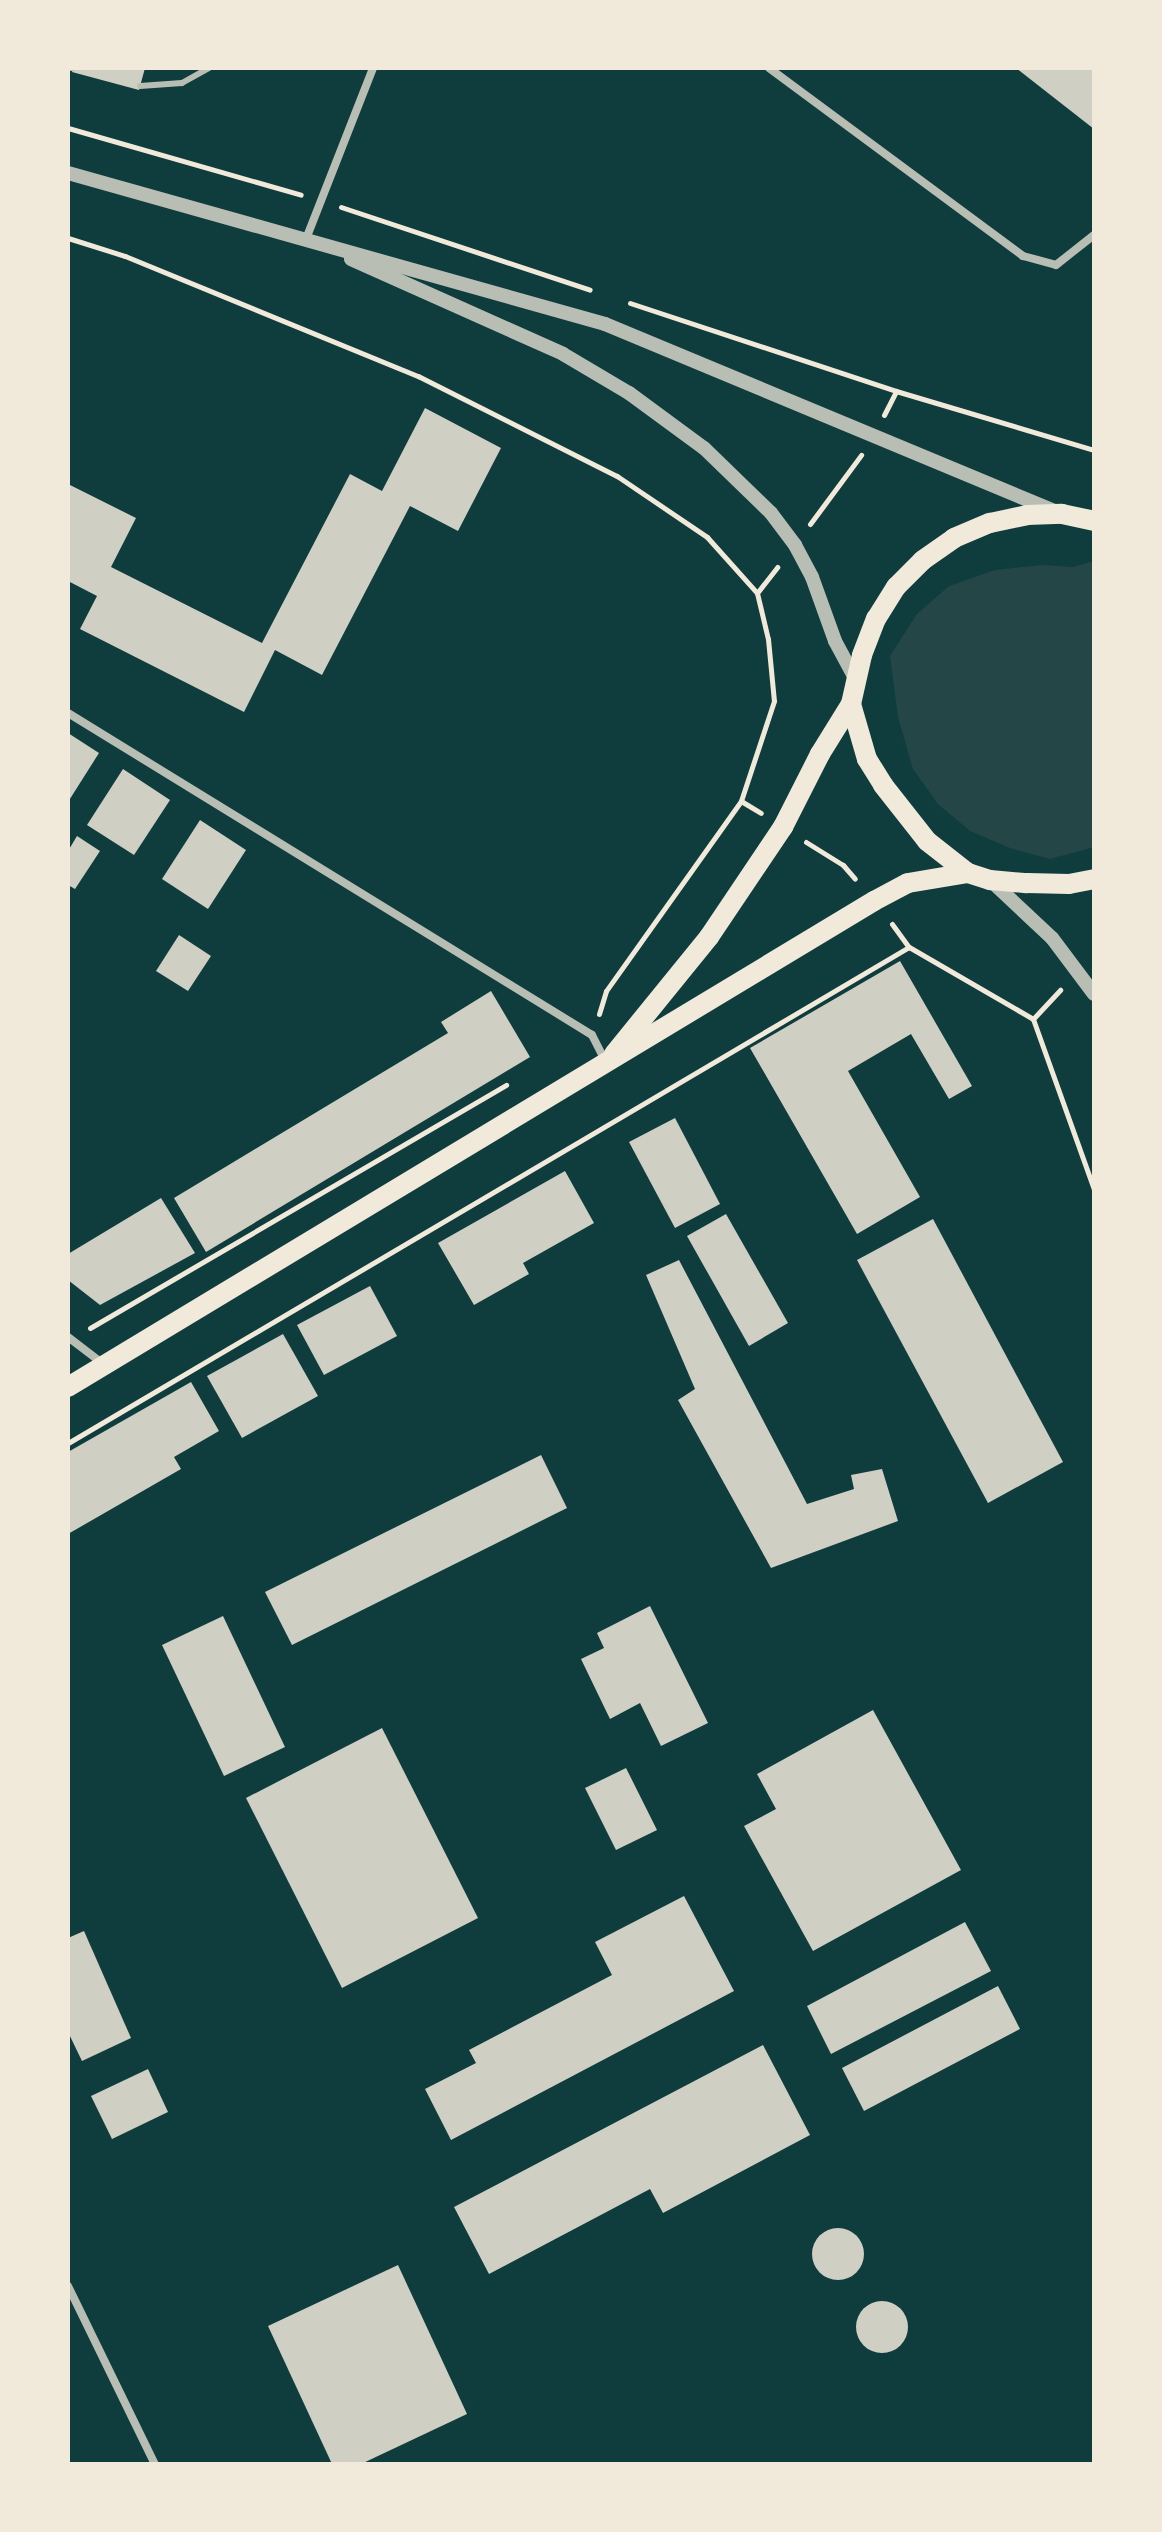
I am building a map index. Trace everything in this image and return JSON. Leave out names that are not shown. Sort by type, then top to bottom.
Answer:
[{"type":"main road","points":[[607,1064],[709,937],[783,827],[820,754],[851,704],[876,619],[896,587],[923,560],[954,538],[990,523],[1027,515],[1062,514],[1094,521]]},
{"type":"main road","points":[[851,704],[867,759],[883,785],[927,841],[968,873],[990,880],[1069,884],[1094,879]]},
{"type":"main road","points":[[68,1387],[874,901],[908,883],[968,873]]},
{"type":"street","points":[[769,68],[1023,256],[1056,265],[1094,235]]},
{"type":"street","points":[[306,239],[371,69]]},
{"type":"street","points":[[68,173],[605,324],[1062,514]]},
{"type":"street","points":[[306,239],[563,354],[629,393],[704,448],[771,513],[795,545],[812,577],[835,641],[856,680]]},
{"type":"street","points":[[68,713],[592,1035],[607,1064]]},
{"type":"street","points":[[990,880],[1052,938],[1094,994]]},
{"type":"street","points":[[69,1338],[106,1366]]},
{"type":"street","points":[[68,2286],[155,2464]]},
{"type":"lane","points":[[140,86],[157,88],[182,83],[209,68]]},
{"type":"path","points":[[68,128],[320,200],[593,291]]},
{"type":"path","points":[[68,238],[125,256],[418,376],[617,476],[707,537],[757,593],[768,639],[774,701],[741,801],[606,991],[592,1035]]},
{"type":"path","points":[[623,301],[896,391],[1094,450]]},
{"type":"path","points":[[757,593],[873,438],[896,391]]},
{"type":"path","points":[[741,801],[843,865],[909,947],[1033,1019],[1094,1189]]},
{"type":"path","points":[[68,1443],[909,947]]},
{"type":"path","points":[[69,1338],[509,1083]]},
{"type":"shaded area","points":[[1094,561],[1094,847],[1050,859],[1010,848],[970,831],[938,804],[913,769],[898,717],[890,656],[917,614],[949,586],[995,570],[1043,565],[1073,567]]},
{"type":"building","points":[[73,68],[145,68],[139,90],[72,72]]},
{"type":"building","points":[[1016,68],[1094,68],[1094,129]]},
{"type":"building","points":[[425,408],[501,448],[458,531],[410,506],[322,675],[275,650],[244,712],[80,629],[97,596],[68,581],[68,484],[136,518],[111,567],[262,643],[350,474],[382,491]]},
{"type":"building","points":[[68,733],[99,753],[68,802]]},
{"type":"building","points":[[123,769],[170,800],[134,855],[87,825]]},
{"type":"building","points":[[200,820],[246,850],[208,909],[162,879]]},
{"type":"building","points":[[77,836],[100,851],[75,889],[68,885],[68,851]]},
{"type":"building","points":[[179,935],[211,956],[188,991],[156,971]]},
{"type":"building","points":[[900,961],[972,1086],[949,1099],[911,1034],[848,1071],[920,1197],[857,1234],[750,1048]]},
{"type":"building","points":[[491,991],[530,1057],[206,1252],[174,1198],[448,1033],[441,1022]]},
{"type":"building","points":[[675,1118],[720,1204],[675,1228],[629,1142]]},
{"type":"building","points":[[565,1171],[594,1223],[523,1263],[529,1274],[474,1305],[438,1243]]},
{"type":"building","points":[[161,1198],[195,1253],[100,1305],[68,1280],[68,1254]]},
{"type":"building","points":[[726,1214],[788,1323],[749,1346],[687,1236]]},
{"type":"building","points":[[933,1219],[1063,1462],[988,1503],[857,1260]]},
{"type":"building","points":[[679,1260],[807,1504],[854,1489],[851,1475],[882,1469],[898,1521],[771,1568],[678,1400],[695,1389],[646,1275]]},
{"type":"building","points":[[370,1286],[397,1336],[324,1375],[297,1325]]},
{"type":"building","points":[[283,1334],[318,1396],[242,1438],[207,1376]]},
{"type":"building","points":[[191,1382],[219,1431],[174,1457],[181,1469],[68,1534],[68,1452]]},
{"type":"building","points":[[541,1455],[567,1508],[292,1645],[265,1592]]},
{"type":"building","points":[[650,1606],[708,1723],[661,1746],[640,1703],[610,1719],[581,1659],[604,1648],[597,1633]]},
{"type":"building","points":[[223,1616],[285,1747],[224,1776],[162,1645]]},
{"type":"building","points":[[873,1710],[961,1870],[813,1951],[744,1826],[776,1809],[757,1774]]},
{"type":"building","points":[[382,1728],[478,1918],[342,1988],[246,1798]]},
{"type":"building","points":[[626,1768],[657,1830],[616,1850],[585,1788]]},
{"type":"building","points":[[684,1896],[734,1991],[451,2140],[425,2089],[476,2063],[469,2050],[612,1975],[595,1942]]},
{"type":"building","points":[[965,1922],[991,1971],[831,2054],[807,2006]]},
{"type":"building","points":[[84,1931],[131,2038],[82,2061],[68,2032],[68,1938]]},
{"type":"building","points":[[998,1986],[1020,2029],[864,2111],[842,2068]]},
{"type":"building","points":[[763,2045],[810,2135],[663,2213],[650,2189],[489,2274],[454,2207]]},
{"type":"building","points":[[148,2069],[168,2112],[112,2139],[91,2096]]},
{"type":"building","points":[[838,2228],[856,2236],[864,2254],[856,2272],[838,2280],[820,2272],[812,2254],[820,2236]]},
{"type":"building","points":[[398,2265],[467,2414],[361,2464],[332,2464],[268,2326]]},
{"type":"building","points":[[882,2301],[900,2309],[908,2327],[900,2345],[882,2353],[864,2345],[856,2327],[864,2309]]}]
